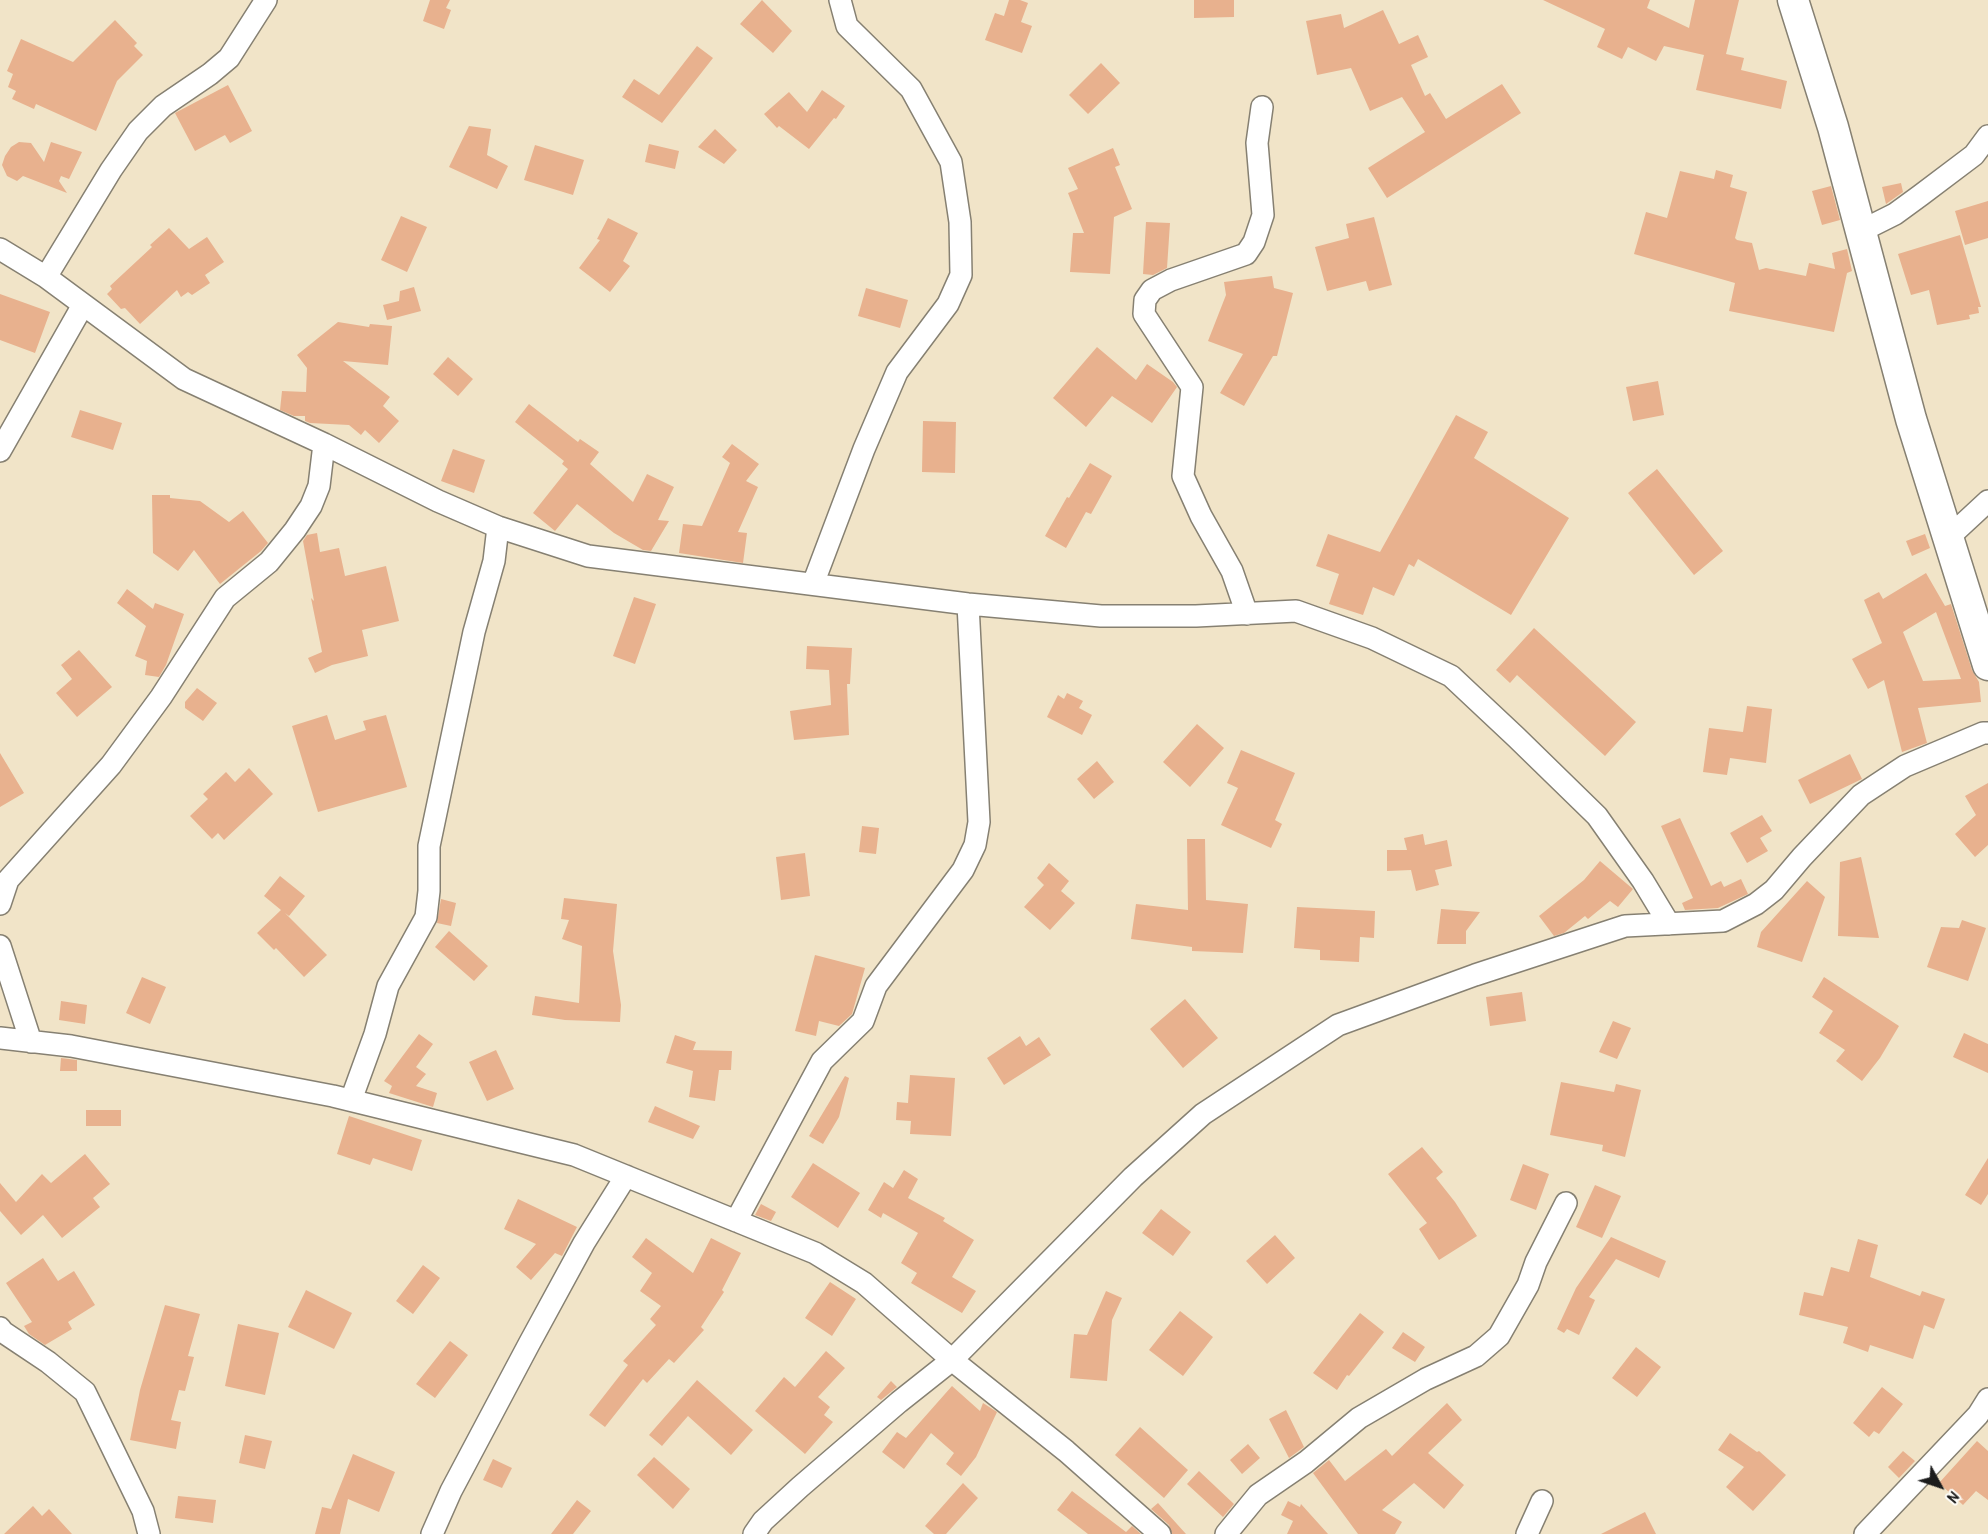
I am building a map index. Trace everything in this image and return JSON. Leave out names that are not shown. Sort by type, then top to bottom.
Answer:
[{"type":"street","points":[[46,277],[138,130],[163,106],[229,58],[266,0]]},
{"type":"street","points":[[813,584],[864,449],[897,372],[948,304],[961,275],[960,222],[951,162],[911,89],[847,26],[840,0]]},
{"type":"street","points":[[1793,0],[1833,127],[1911,419],[1988,665]]},
{"type":"street","points":[[1247,614],[1232,571],[1201,516],[1183,476],[1192,387],[1144,314],[1145,300],[1152,290],[1171,279],[1246,254],[1254,242],[1263,215],[1257,144],[1262,107]]},
{"type":"street","points":[[1861,231],[1895,214],[1921,195],[1974,155],[1988,136]]},
{"type":"street","points":[[0,249],[46,277],[184,379],[324,444],[438,501],[498,527],[588,556],[968,604],[1101,616],[1196,616],[1296,611],[1372,638],[1451,676],[1597,816],[1643,880],[1669,924]]},
{"type":"street","points":[[0,452],[83,305]]},
{"type":"street","points":[[0,904],[8,880],[111,765],[161,697],[225,598],[269,562],[295,530],[311,506],[319,486],[324,444]]},
{"type":"street","points":[[1948,538],[1988,501]]},
{"type":"street","points":[[351,1100],[375,1034],[388,986],[426,917],[429,891],[429,846],[474,632],[494,561],[498,527]]},
{"type":"street","points":[[736,1221],[822,1061],[863,1021],[876,986],[963,870],[975,845],[979,822],[968,604]]},
{"type":"street","points":[[754,1534],[763,1521],[800,1487],[952,1360],[1133,1177],[1203,1114],[1338,1025],[1475,975],[1625,926],[1723,921],[1756,904],[1774,890],[1861,795],[1905,766],[1983,733],[1988,733]]},
{"type":"street","points":[[0,946],[31,1041]]},
{"type":"street","points":[[0,1038],[71,1046],[204,1070],[351,1100],[574,1155],[815,1253],[864,1283],[952,1360],[1066,1451],[1160,1534]]},
{"type":"street","points":[[432,1534],[451,1491],[584,1243],[626,1176]]},
{"type":"street","points":[[1226,1534],[1258,1495],[1306,1462],[1359,1418],[1426,1379],[1476,1356],[1499,1336],[1528,1286],[1536,1262],[1566,1203]]},
{"type":"street","points":[[0,1328],[85,1392],[143,1511],[149,1534]]},
{"type":"street","points":[[1865,1534],[1978,1415],[1988,1399]]},
{"type":"street","points":[[1527,1534],[1542,1501]]},
{"type":"building","points":[[430,0],[450,0],[446,8],[451,10],[444,29],[423,21]]},
{"type":"building","points":[[762,0],[792,31],[773,53],[740,24]]},
{"type":"building","points":[[1009,0],[1028,3],[1021,22],[1032,26],[1022,53],[985,40],[995,13],[1004,16]]},
{"type":"building","points":[[1194,0],[1234,0],[1234,17],[1194,18]]},
{"type":"building","points":[[1543,0],[1650,0],[1647,8],[1689,28],[1695,0],[1739,0],[1726,54],[1744,58],[1741,70],[1787,81],[1781,109],[1696,90],[1704,55],[1664,46],[1656,61],[1628,47],[1622,59],[1597,47],[1605,29]]},
{"type":"building","points":[[1383,10],[1399,44],[1418,35],[1428,57],[1411,65],[1425,96],[1430,93],[1446,119],[1502,84],[1521,113],[1387,198],[1368,168],[1425,132],[1402,97],[1370,111],[1351,68],[1317,75],[1306,21],[1341,14],[1344,28]]},
{"type":"building","points":[[115,20],[137,43],[134,46],[143,55],[117,81],[96,131],[36,104],[34,109],[12,99],[16,91],[8,87],[13,74],[7,71],[21,39],[73,62]]},
{"type":"building","points":[[697,46],[713,58],[662,123],[622,97],[634,79],[659,95]]},
{"type":"building","points":[[1101,63],[1120,83],[1088,114],[1069,95]]},
{"type":"building","points":[[228,85],[252,131],[230,143],[225,135],[195,151],[175,113]]},
{"type":"building","points":[[822,90],[845,106],[809,149],[779,126],[777,128],[764,114],[789,92],[807,112]]},
{"type":"building","points":[[469,126],[491,129],[487,155],[508,166],[497,189],[449,167]]},
{"type":"building","points":[[715,129],[737,150],[724,164],[698,147]]},
{"type":"building","points":[[19,142],[31,143],[44,162],[51,142],[82,152],[69,179],[61,176],[59,181],[67,193],[23,176],[17,181],[7,176],[2,165],[5,156],[11,147]]},
{"type":"building","points":[[649,144],[679,151],[675,169],[645,162]]},
{"type":"building","points":[[535,145],[584,160],[573,195],[524,180]]},
{"type":"building","points":[[1113,148],[1120,165],[1115,167],[1132,209],[1114,217],[1110,274],[1070,272],[1073,233],[1084,233],[1068,193],[1078,189],[1068,168]]},
{"type":"building","points":[[1716,170],[1733,175],[1730,187],[1747,192],[1735,238],[1752,243],[1759,270],[1766,268],[1806,276],[1809,263],[1835,269],[1832,253],[1847,249],[1852,271],[1847,273],[1834,332],[1729,311],[1735,283],[1634,254],[1646,212],[1667,218],[1680,171],[1714,179]]},
{"type":"building","points":[[1901,183],[1903,192],[1886,204],[1882,187]]},
{"type":"building","points":[[1831,186],[1840,220],[1822,225],[1812,191]]},
{"type":"building","points":[[1988,201],[1988,238],[1965,245],[1955,211]]},
{"type":"building","points":[[401,216],[427,227],[407,272],[381,260]]},
{"type":"building","points":[[1374,217],[1392,285],[1369,291],[1366,281],[1327,291],[1315,247],[1349,238],[1346,224]]},
{"type":"building","points":[[608,218],[638,233],[623,261],[630,266],[610,292],[579,268],[600,240],[597,239]]},
{"type":"building","points":[[1146,222],[1170,223],[1167,268],[1153,275],[1143,274]]},
{"type":"building","points":[[169,228],[189,249],[207,237],[224,262],[205,275],[210,283],[192,295],[188,292],[181,297],[177,290],[140,324],[107,294],[112,289],[110,286]]},
{"type":"building","points":[[1960,235],[1981,307],[1978,307],[1979,313],[1969,315],[1970,319],[1937,325],[1929,290],[1911,295],[1898,254]]},
{"type":"building","points":[[1272,276],[1274,288],[1293,293],[1277,356],[1273,356],[1244,406],[1220,393],[1243,354],[1208,341],[1226,295],[1224,282]]},
{"type":"building","points":[[414,287],[421,311],[387,320],[383,305],[399,301],[400,291]]},
{"type":"building","points":[[866,288],[908,300],[900,328],[858,316]]},
{"type":"building","points":[[0,294],[50,312],[35,353],[0,340]]},
{"type":"building","points":[[338,322],[369,327],[370,324],[392,326],[388,365],[343,361],[390,397],[383,406],[399,421],[379,443],[365,430],[361,435],[349,425],[310,423],[305,421],[305,416],[294,416],[280,410],[282,391],[306,392],[307,368],[297,355]]},
{"type":"building","points":[[1097,347],[1136,380],[1147,364],[1177,387],[1152,423],[1112,396],[1086,427],[1053,398]]},
{"type":"building","points":[[448,357],[473,379],[458,396],[433,374]]},
{"type":"building","points":[[1658,381],[1664,415],[1633,421],[1626,387]]},
{"type":"building","points":[[529,404],[578,442],[580,439],[599,452],[590,464],[633,502],[647,474],[674,487],[658,520],[669,521],[651,551],[643,550],[614,533],[577,504],[555,531],[533,513],[568,469],[562,464],[564,461],[515,422]]},
{"type":"building","points":[[80,410],[122,423],[113,450],[71,437]]},
{"type":"building","points":[[1456,415],[1488,432],[1474,458],[1569,518],[1511,615],[1418,559],[1414,567],[1409,564],[1394,596],[1373,587],[1363,615],[1329,604],[1339,574],[1316,566],[1328,534],[1380,552]]},
{"type":"building","points":[[923,421],[956,422],[955,473],[922,472]]},
{"type":"building","points":[[732,444],[759,464],[746,481],[758,487],[738,532],[747,533],[743,563],[679,553],[683,524],[702,526],[730,463],[722,457]]},
{"type":"building","points":[[453,449],[485,460],[474,493],[441,481]]},
{"type":"building","points":[[1090,463],[1112,476],[1091,514],[1086,512],[1066,548],[1045,536]]},
{"type":"building","points":[[1657,469],[1723,551],[1694,575],[1628,493]]},
{"type":"building","points":[[152,495],[170,495],[170,498],[200,501],[229,522],[243,511],[268,543],[220,584],[194,550],[178,571],[153,553]]},
{"type":"building","points":[[317,533],[320,552],[339,548],[345,576],[386,566],[399,621],[362,630],[368,656],[332,665],[315,673],[308,658],[322,652],[303,541],[307,535]]},
{"type":"building","points":[[1925,534],[1930,548],[1912,556],[1906,541]]},
{"type":"building","points":[[1926,573],[1945,606],[1951,604],[1972,670],[1979,682],[1981,702],[1918,708],[1927,743],[1902,752],[1884,680],[1868,689],[1852,659],[1882,643],[1864,600],[1879,592],[1883,599]],"holes":[[[1936,612],[1961,679],[1923,681],[1903,632]]]},
{"type":"building","points":[[127,589],[153,609],[155,603],[184,614],[166,665],[159,677],[145,675],[147,661],[135,656],[146,626],[117,603]]},
{"type":"building","points":[[634,597],[656,604],[635,664],[613,656]]},
{"type":"building","points":[[1534,628],[1636,722],[1605,756],[1517,675],[1510,683],[1496,670]]},
{"type":"building","points":[[807,646],[852,648],[850,684],[847,684],[849,735],[794,740],[790,711],[831,705],[829,670],[806,669]]},
{"type":"building","points":[[79,650],[112,687],[77,717],[56,693],[72,679],[61,665]]},
{"type":"building","points":[[197,688],[217,703],[203,721],[185,708],[185,702]]},
{"type":"building","points":[[1067,693],[1083,701],[1079,708],[1092,715],[1082,735],[1047,717],[1058,695],[1064,699]]},
{"type":"building","points":[[1747,706],[1772,709],[1766,763],[1730,758],[1727,775],[1703,772],[1709,728],[1743,732]]},
{"type":"building","points":[[327,715],[335,740],[366,730],[363,721],[386,715],[407,787],[318,812],[292,726]]},
{"type":"building","points":[[1197,724],[1224,748],[1190,787],[1163,762]]},
{"type":"building","points":[[1241,750],[1295,773],[1275,820],[1282,824],[1271,848],[1221,825],[1238,788],[1227,783]]},
{"type":"building","points":[[0,753],[24,793],[0,807]]},
{"type":"building","points":[[1850,754],[1862,779],[1810,804],[1798,780]]},
{"type":"building","points":[[1097,761],[1114,782],[1094,799],[1077,779]]},
{"type":"building","points":[[249,768],[273,794],[224,840],[218,833],[212,839],[190,816],[208,799],[203,794],[226,772],[235,782]]},
{"type":"building","points":[[1988,783],[1988,845],[1975,857],[1955,834],[1976,815],[1965,796]]},
{"type":"building","points":[[1762,815],[1772,831],[1760,838],[1768,851],[1747,863],[1730,833]]},
{"type":"building","points":[[1680,818],[1711,886],[1721,881],[1724,887],[1741,879],[1748,894],[1718,908],[1685,910],[1682,903],[1693,898],[1661,826]]},
{"type":"building","points":[[862,826],[879,828],[876,854],[859,852]]},
{"type":"building","points":[[1423,834],[1425,845],[1447,840],[1452,866],[1435,870],[1439,885],[1416,891],[1411,870],[1387,871],[1387,850],[1407,850],[1404,838]]},
{"type":"building","points":[[1187,839],[1205,839],[1206,900],[1248,904],[1243,953],[1192,951],[1192,947],[1131,939],[1136,904],[1188,910]]},
{"type":"building","points":[[805,853],[810,896],[781,900],[776,857]]},
{"type":"building","points":[[1861,857],[1879,938],[1838,936],[1840,862]]},
{"type":"building","points":[[1600,861],[1633,889],[1618,907],[1610,901],[1588,919],[1585,916],[1564,933],[1554,936],[1539,916],[1584,880]]},
{"type":"building","points":[[1049,863],[1069,881],[1061,891],[1075,903],[1050,930],[1024,907],[1044,885],[1037,878]]},
{"type":"building","points":[[280,876],[305,896],[289,916],[285,913],[327,955],[304,977],[276,948],[274,950],[257,933],[281,910],[264,896]]},
{"type":"building","points":[[1807,881],[1825,897],[1802,962],[1757,947],[1761,932]]},
{"type":"building","points":[[564,898],[617,904],[613,951],[621,1005],[620,1022],[565,1020],[532,1015],[535,996],[579,1003],[582,946],[562,939],[569,920],[561,919]]},
{"type":"building","points":[[441,899],[456,903],[451,926],[437,923]]},
{"type":"building","points":[[1297,907],[1375,911],[1374,938],[1360,937],[1359,962],[1320,960],[1320,950],[1294,948]]},
{"type":"building","points":[[1441,909],[1480,912],[1466,931],[1466,944],[1437,944]]},
{"type":"building","points":[[1962,920],[1986,928],[1968,981],[1927,967],[1941,927],[1959,928]]},
{"type":"building","points":[[449,931],[488,966],[474,981],[435,947]]},
{"type":"building","points":[[815,955],[865,968],[852,1014],[839,1026],[819,1021],[816,1036],[795,1031]]},
{"type":"building","points":[[142,977],[166,987],[150,1024],[126,1013]]},
{"type":"building","points":[[1824,977],[1899,1026],[1880,1058],[1862,1081],[1836,1061],[1845,1050],[1819,1033],[1833,1011],[1812,997]]},
{"type":"building","points":[[1522,992],[1526,1021],[1490,1026],[1486,997]]},
{"type":"building","points":[[1185,999],[1218,1038],[1183,1068],[1150,1029]]},
{"type":"building","points":[[61,1001],[87,1005],[85,1024],[59,1020]]},
{"type":"building","points":[[1613,1021],[1631,1028],[1617,1059],[1599,1052]]},
{"type":"building","points":[[1964,1033],[1988,1044],[1988,1073],[1953,1057]]},
{"type":"building","points":[[419,1034],[433,1044],[416,1067],[426,1074],[416,1086],[437,1093],[433,1107],[389,1093],[392,1086],[384,1081]]},
{"type":"building","points":[[675,1035],[696,1042],[693,1050],[732,1051],[731,1070],[719,1070],[715,1101],[689,1097],[693,1071],[666,1063]]},
{"type":"building","points":[[1020,1036],[1026,1046],[1039,1037],[1051,1055],[1004,1085],[987,1058]]},
{"type":"building","points":[[496,1050],[514,1089],[487,1101],[469,1062]]},
{"type":"building","points":[[61,1058],[77,1060],[77,1071],[60,1071]]},
{"type":"building","points":[[910,1075],[955,1078],[951,1136],[910,1134],[911,1121],[896,1120],[897,1102],[908,1103]]},
{"type":"building","points":[[845,1076],[849,1078],[839,1117],[823,1144],[809,1136]]},
{"type":"building","points":[[1561,1082],[1614,1092],[1616,1084],[1641,1090],[1625,1157],[1602,1151],[1603,1145],[1550,1135]]},
{"type":"building","points":[[655,1106],[700,1126],[693,1139],[648,1122]]},
{"type":"building","points":[[86,1110],[121,1110],[121,1126],[86,1126]]},
{"type":"building","points":[[349,1116],[422,1140],[412,1171],[373,1158],[370,1165],[337,1154]]},
{"type":"building","points":[[1422,1147],[1443,1172],[1436,1178],[1477,1236],[1439,1260],[1419,1229],[1427,1223],[1388,1174]]},
{"type":"building","points":[[85,1154],[110,1184],[93,1198],[100,1207],[62,1238],[43,1215],[21,1235],[0,1211],[0,1183],[16,1202],[42,1174],[51,1183]]},
{"type":"building","points":[[1988,1158],[1988,1194],[1981,1205],[1965,1195]]},
{"type":"building","points":[[813,1163],[860,1193],[838,1228],[791,1197]]},
{"type":"building","points":[[1523,1164],[1549,1174],[1536,1210],[1510,1200]]},
{"type":"building","points":[[904,1170],[918,1179],[908,1198],[945,1218],[943,1221],[974,1240],[952,1277],[976,1291],[962,1313],[911,1283],[917,1273],[901,1263],[918,1233],[883,1213],[881,1218],[868,1210],[884,1182],[893,1188]]},
{"type":"building","points":[[1595,1185],[1621,1196],[1602,1238],[1576,1227]]},
{"type":"building","points":[[518,1199],[577,1227],[562,1256],[555,1253],[531,1280],[516,1267],[536,1244],[504,1229]]},
{"type":"building","points":[[761,1204],[776,1212],[771,1221],[755,1215]]},
{"type":"building","points":[[1161,1209],[1191,1232],[1173,1256],[1142,1233]]},
{"type":"building","points":[[1275,1235],[1295,1258],[1267,1284],[1246,1261]]},
{"type":"building","points":[[1611,1237],[1666,1261],[1659,1278],[1616,1259],[1589,1297],[1595,1300],[1579,1335],[1567,1329],[1564,1333],[1557,1329],[1576,1288]]},
{"type":"building","points":[[646,1238],[693,1273],[711,1238],[741,1253],[722,1290],[724,1292],[701,1327],[704,1330],[674,1363],[669,1359],[647,1383],[643,1379],[605,1427],[589,1415],[628,1365],[623,1361],[656,1325],[650,1319],[661,1306],[640,1291],[652,1273],[632,1257]]},
{"type":"building","points":[[1858,1239],[1878,1245],[1870,1277],[1920,1296],[1922,1291],[1945,1299],[1934,1329],[1924,1325],[1913,1359],[1870,1345],[1868,1352],[1843,1343],[1848,1327],[1799,1315],[1804,1292],[1823,1296],[1831,1267],[1849,1272]]},
{"type":"building","points":[[43,1258],[58,1281],[74,1271],[95,1305],[68,1322],[72,1329],[45,1345],[29,1334],[24,1326],[32,1322],[6,1283]]},
{"type":"building","points":[[423,1265],[440,1278],[413,1314],[396,1301]]},
{"type":"building","points":[[830,1282],[856,1299],[832,1336],[805,1318]]},
{"type":"building","points":[[306,1290],[352,1313],[334,1349],[288,1327]]},
{"type":"building","points":[[1106,1291],[1122,1298],[1112,1320],[1107,1381],[1070,1378],[1074,1334],[1087,1335]]},
{"type":"building","points":[[165,1305],[200,1314],[188,1356],[194,1357],[185,1391],[179,1390],[171,1420],[181,1422],[176,1449],[130,1440],[140,1390]]},
{"type":"building","points":[[1180,1311],[1213,1337],[1183,1376],[1149,1350]]},
{"type":"building","points":[[1360,1313],[1384,1332],[1337,1390],[1313,1373]]},
{"type":"building","points":[[238,1324],[279,1333],[265,1395],[225,1386]]},
{"type":"building","points":[[1403,1332],[1425,1347],[1415,1362],[1392,1348]]},
{"type":"building","points":[[450,1341],[468,1355],[435,1398],[416,1384]]},
{"type":"building","points":[[1636,1347],[1661,1367],[1637,1397],[1612,1378]]},
{"type":"building","points":[[826,1351],[845,1368],[818,1397],[830,1407],[824,1415],[833,1422],[805,1454],[755,1411],[784,1377],[795,1387]]},
{"type":"building","points":[[697,1380],[753,1430],[731,1455],[688,1416],[662,1446],[649,1435]]},
{"type":"building","points":[[891,1381],[897,1387],[881,1400],[877,1397]]},
{"type":"building","points":[[952,1386],[980,1411],[983,1403],[997,1412],[976,1457],[961,1476],[946,1464],[954,1453],[931,1433],[904,1469],[882,1452],[897,1432],[906,1438]]},
{"type":"building","points":[[1882,1387],[1903,1404],[1879,1434],[1874,1431],[1869,1437],[1853,1423]]},
{"type":"building","points":[[1447,1403],[1462,1420],[1428,1453],[1464,1485],[1444,1509],[1414,1483],[1382,1510],[1402,1522],[1395,1534],[1358,1534],[1313,1473],[1329,1460],[1345,1481],[1386,1449],[1392,1456]]},
{"type":"building","points":[[1286,1410],[1304,1447],[1289,1458],[1269,1419]]},
{"type":"building","points":[[1140,1427],[1188,1470],[1164,1498],[1115,1455]]},
{"type":"building","points":[[1730,1433],[1757,1452],[1759,1451],[1786,1475],[1753,1511],[1726,1487],[1744,1467],[1718,1450]]},
{"type":"building","points":[[245,1435],[272,1441],[265,1469],[239,1463]]},
{"type":"building","points":[[1977,1441],[1988,1451],[1988,1500],[1976,1491],[1963,1505],[1939,1483]]},
{"type":"building","points":[[1248,1444],[1260,1458],[1242,1474],[1230,1460]]},
{"type":"building","points":[[1903,1451],[1915,1461],[1899,1478],[1888,1467]]},
{"type":"building","points":[[353,1454],[395,1472],[379,1512],[348,1499],[340,1534],[315,1534],[322,1507],[331,1509]]},
{"type":"building","points":[[654,1457],[690,1489],[673,1509],[637,1475]]},
{"type":"building","points":[[493,1459],[512,1468],[502,1488],[483,1480]]},
{"type":"building","points":[[1199,1471],[1234,1504],[1223,1517],[1187,1484]]},
{"type":"building","points":[[963,1483],[978,1498],[946,1534],[934,1534],[925,1526]]},
{"type":"building","points":[[1072,1491],[1126,1532],[1132,1526],[1141,1534],[1088,1534],[1057,1510]]},
{"type":"building","points":[[178,1496],[216,1500],[213,1523],[175,1518]]},
{"type":"building","points":[[577,1500],[591,1511],[573,1534],[551,1534]]},
{"type":"building","points":[[1288,1501],[1300,1507],[1301,1504],[1328,1534],[1287,1534],[1293,1521],[1281,1515]]},
{"type":"building","points":[[1158,1503],[1186,1534],[1172,1534],[1169,1525],[1151,1509]]},
{"type":"building","points":[[33,1506],[42,1516],[49,1509],[72,1534],[4,1534]]},
{"type":"building","points":[[1645,1512],[1656,1534],[1601,1534]]}]
